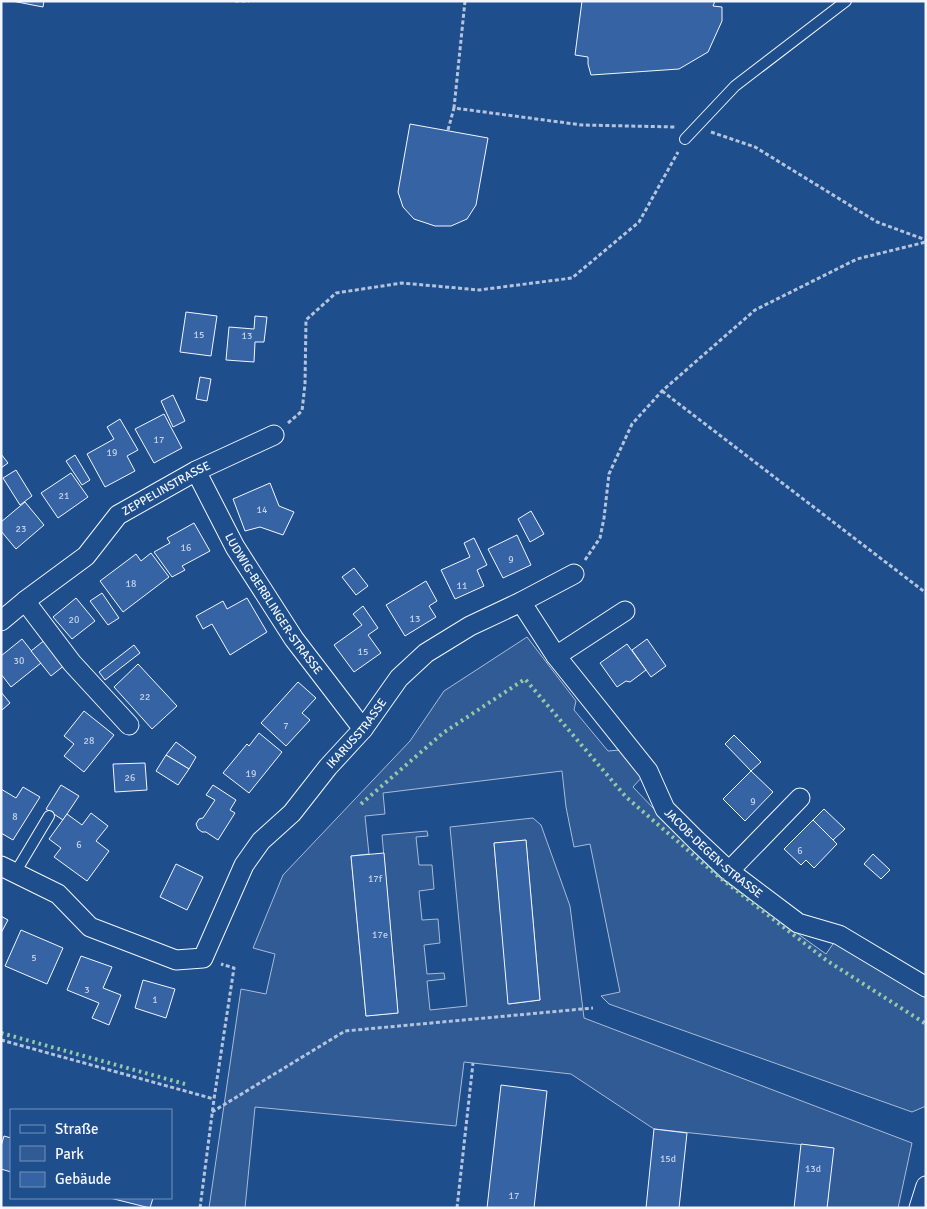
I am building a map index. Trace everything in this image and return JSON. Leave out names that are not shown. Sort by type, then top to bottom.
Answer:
[{"type":"street","name":"ZEPPELINSTRASSE","points":[[1,622],[25,601],[86,556],[118,515],[196,472],[274,435]]},
{"type":"street","name":"LUDWIG-BERBLINGER-STRASSE","points":[[196,472],[235,546],[294,640],[363,729]]},
{"type":"street","name":"IKARUSSTRASSE","points":[[204,958],[244,865],[261,841],[292,813],[328,767],[363,729],[400,678],[426,654],[470,626],[574,574]]},
{"type":"street","points":[[25,601],[72,663],[129,725]]},
{"type":"street","name":"JACOB-DEGEN-STRASSE","points":[[521,602],[556,656],[648,771],[665,809],[696,840],[729,871],[798,923],[840,935],[926,987]]},
{"type":"street","points":[[556,656],[625,611]]},
{"type":"street","points":[[729,871],[800,798]]},
{"type":"street","points":[[8,870],[58,894],[90,928],[176,960],[204,958]]},
{"type":"street","points":[[919,1208],[926,1186]]},
{"type":"lane","points":[[685,139],[734,86],[846,1]]},
{"type":"lane","points":[[8,870],[48,816]]},
{"type":"path","points":[[235,1],[249,1]]},
{"type":"path","points":[[448,130],[454,108],[465,1]]},
{"type":"path","points":[[454,108],[582,124],[696,127],[755,147],[877,222],[926,241]]},
{"type":"path","points":[[274,435],[302,412],[305,384],[306,320],[336,293],[402,284],[478,290],[572,278],[638,222],[685,139]]},
{"type":"path","points":[[574,574],[600,538],[609,474],[632,424],[662,391],[755,310],[857,259],[926,241]]},
{"type":"path","points":[[662,391],[926,593]]},
{"type":"path","points":[[200,1208],[212,1112],[234,968],[204,958]]},
{"type":"path","points":[[212,1112],[345,1031],[593,1008]]},
{"type":"path","points":[[1,1040],[214,1099]]},
{"type":"path","points":[[457,1208],[473,1063]]},
{"type":"green space","points":[[527,637],[576,701],[574,710],[608,751],[620,750],[642,777],[633,787],[719,877],[826,954],[835,941],[926,998],[926,1106],[912,1112],[609,1004],[601,996],[620,992],[590,844],[574,847],[566,807],[562,771],[383,793],[385,814],[365,816],[369,854],[351,856],[366,1016],[398,1013],[382,835],[427,831],[428,836],[416,837],[419,865],[432,865],[434,889],[419,891],[422,920],[438,919],[440,943],[424,945],[427,974],[444,973],[445,979],[427,981],[430,1010],[467,1006],[450,827],[533,818],[541,825],[570,906],[584,1018],[912,1143],[898,1208],[827,1208],[833,1148],[654,1129],[571,1074],[464,1062],[456,1126],[255,1107],[245,1208],[209,1208],[241,989],[266,994],[275,954],[253,948],[283,875],[410,741],[444,691]],"holes":[[[526,840],[540,1000],[509,1004],[494,843]]]},
{"type":"building","points":[[12,1],[44,1],[43,7]]},
{"type":"building","points":[[582,1],[715,1],[713,6],[722,7],[722,21],[708,52],[679,69],[591,75],[588,57],[575,55]]},
{"type":"building","points":[[410,124],[488,138],[476,205],[467,219],[451,226],[435,226],[414,219],[403,207],[398,192]]},
{"type":"building","points":[[186,312],[217,316],[211,356],[180,352]]},
{"type":"building","points":[[255,316],[267,317],[264,342],[255,342],[254,362],[226,360],[229,327],[254,329]]},
{"type":"building","points":[[200,377],[211,379],[207,401],[196,399]]},
{"type":"building","points":[[173,395],[185,421],[173,427],[161,401]]},
{"type":"building","points":[[164,414],[182,448],[154,463],[135,429]]},
{"type":"building","points":[[120,419],[138,450],[127,456],[135,471],[105,487],[87,454],[114,439],[107,427]]},
{"type":"building","points":[[1,454],[8,463],[1,468]]},
{"type":"building","points":[[75,455],[90,480],[82,485],[66,461]]},
{"type":"building","points":[[16,470],[32,496],[20,505],[3,478]]},
{"type":"building","points":[[71,473],[88,497],[58,518],[41,493]]},
{"type":"building","points":[[270,483],[279,506],[294,512],[283,535],[260,527],[245,531],[233,499]]},
{"type":"building","points":[[25,502],[44,525],[16,549],[1,531],[1,522]]},
{"type":"building","points":[[531,511],[544,534],[530,542],[518,519]]},
{"type":"building","points":[[194,523],[210,551],[182,566],[185,570],[172,577],[154,552],[170,543],[167,538]]},
{"type":"building","points":[[517,535],[531,565],[503,578],[488,549]]},
{"type":"building","points":[[474,538],[487,565],[477,570],[484,586],[455,599],[441,570],[470,557],[464,543]]},
{"type":"building","points":[[151,553],[169,577],[123,612],[100,581],[136,554],[141,561]]},
{"type":"building","points":[[354,568],[368,586],[356,595],[342,577]]},
{"type":"building","points":[[426,581],[437,601],[429,606],[436,617],[405,636],[386,605]]},
{"type":"building","points":[[102,593],[119,618],[108,625],[90,601]]},
{"type":"building","points":[[76,598],[95,621],[72,639],[53,617]]},
{"type":"building","points":[[247,598],[267,632],[230,655],[212,624],[203,629],[196,616],[223,601],[227,609]]},
{"type":"building","points":[[363,606],[378,628],[368,635],[381,653],[354,672],[334,645],[362,625],[353,614]]},
{"type":"building","points":[[22,639],[41,663],[11,687],[1,674],[1,656]]},
{"type":"building","points":[[46,639],[66,664],[51,676],[31,651]]},
{"type":"building","points":[[647,639],[666,666],[651,677],[632,650]]},
{"type":"building","points":[[627,644],[646,670],[630,682],[626,681],[617,687],[600,663]]},
{"type":"building","points":[[134,645],[140,653],[105,680],[99,672]]},
{"type":"building","points":[[138,664],[177,706],[152,729],[114,687]]},
{"type":"building","points":[[298,682],[316,698],[302,713],[310,720],[286,746],[261,723]]},
{"type":"building","points":[[1,692],[10,703],[2,710],[1,709]]},
{"type":"building","points":[[84,711],[114,735],[84,772],[64,756],[74,744],[64,736]]},
{"type":"building","points":[[259,733],[282,752],[249,793],[223,773],[247,744],[249,746]]},
{"type":"building","points":[[734,735],[761,762],[751,771],[725,744]]},
{"type":"building","points":[[176,742],[196,757],[189,769],[166,755]]},
{"type":"building","points":[[166,755],[189,769],[178,785],[156,771]]},
{"type":"building","points":[[145,763],[147,790],[115,792],[113,764]]},
{"type":"building","points":[[751,771],[773,792],[745,821],[723,799]]},
{"type":"building","points":[[61,785],[79,796],[63,820],[46,809]]},
{"type":"building","points":[[213,785],[236,800],[230,810],[235,813],[218,840],[206,832],[202,832],[196,824],[199,819],[203,818],[215,800],[206,795]]},
{"type":"building","points":[[23,787],[40,797],[13,840],[1,833],[1,789],[16,798]]},
{"type":"building","points":[[824,809],[845,829],[833,840],[813,820]]},
{"type":"building","points":[[91,813],[108,826],[96,841],[109,851],[87,881],[54,857],[61,848],[49,839],[67,814],[82,825]]},
{"type":"building","points":[[813,820],[837,844],[814,868],[806,860],[801,865],[784,849]]},
{"type":"building","points":[[526,840],[540,1000],[508,1004],[494,843]]},
{"type":"building","points":[[384,853],[398,1013],[366,1016],[351,856]]},
{"type":"building","points":[[873,854],[890,870],[881,879],[864,864]]},
{"type":"building","points":[[176,864],[203,877],[187,910],[160,897]]},
{"type":"building","points":[[1,916],[8,920],[1,933]]},
{"type":"building","points":[[21,930],[63,948],[47,984],[5,966]]},
{"type":"building","points":[[81,956],[112,967],[103,988],[121,995],[109,1025],[92,1018],[99,1003],[67,990]]},
{"type":"building","points":[[143,980],[175,989],[166,1018],[135,1008]]},
{"type":"building","points":[[501,1085],[547,1091],[534,1208],[487,1208]]},
{"type":"building","points":[[654,1129],[687,1133],[679,1208],[646,1208]]},
{"type":"building","points":[[4,1136],[10,1138],[10,1172],[1,1169],[1,1146]]},
{"type":"building","points":[[801,1144],[834,1148],[827,1208],[794,1208]]},
{"type":"building","points":[[114,1199],[153,1199],[150,1208]]},
{"type":"hedge","points":[[361,804],[443,733],[525,679],[626,797],[719,877],[826,960],[926,1024]]},
{"type":"hedge","points":[[1,1033],[185,1084]]}]
